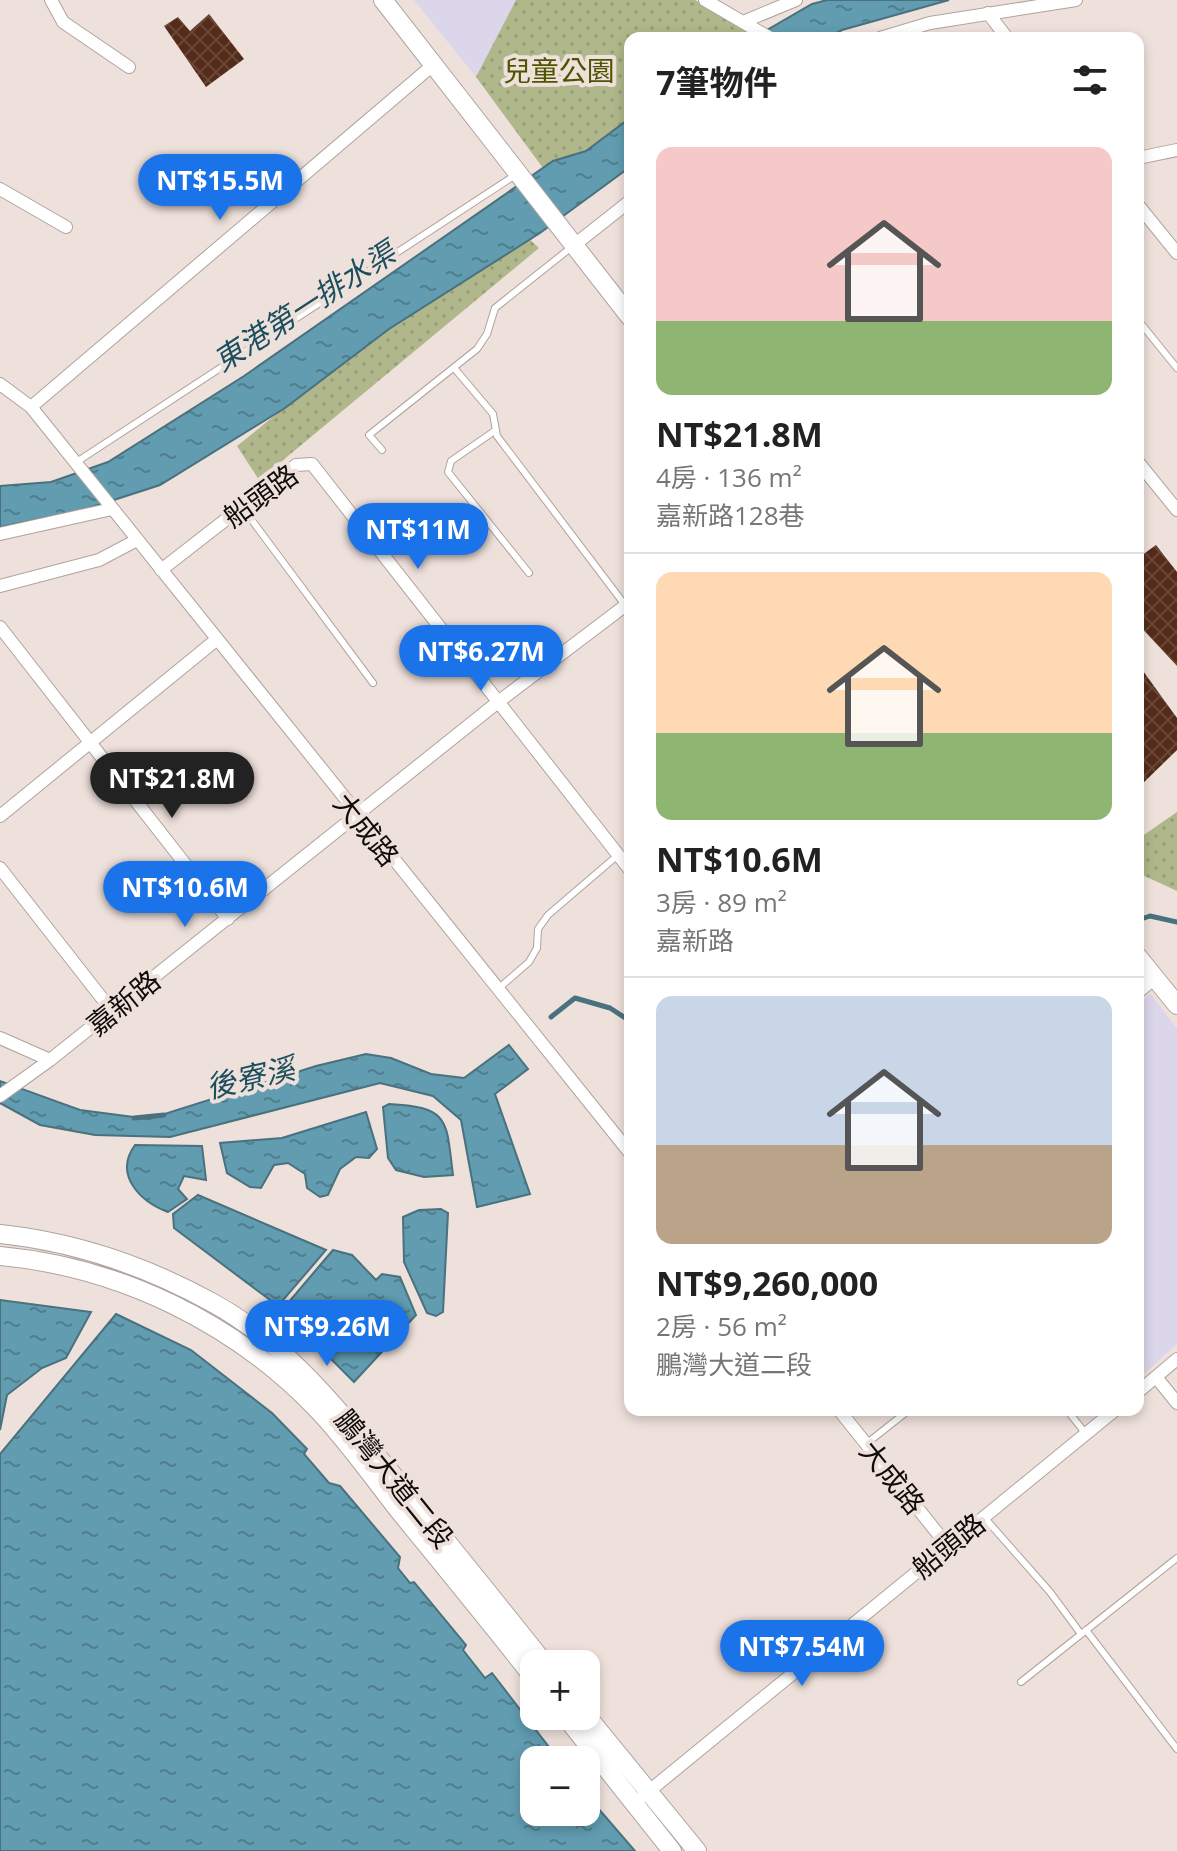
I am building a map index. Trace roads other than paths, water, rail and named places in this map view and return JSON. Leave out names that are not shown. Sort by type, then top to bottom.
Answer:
[{"type":"street","points":[[51,0],[63,22],[129,67]]},
{"type":"street","points":[[383,0],[624,310]]},
{"type":"street","points":[[705,0],[760,32]]},
{"type":"street","points":[[743,22],[796,0]]},
{"type":"street","points":[[900,32],[930,23],[1076,0]]},
{"type":"street","points":[[988,13],[1002,32]]},
{"type":"street","points":[[31,407],[433,65]]},
{"type":"street","points":[[1144,157],[1177,150]]},
{"type":"street","points":[[0,189],[66,227]]},
{"type":"street","points":[[573,246],[624,206]]},
{"type":"street","points":[[1144,212],[1177,253]]},
{"type":"street","points":[[0,384],[31,407],[110,506],[0,534]]},
{"type":"street","name":"船頭路","points":[[161,570],[296,465],[312,464],[624,862]]},
{"type":"street","points":[[1144,469],[1177,510]]},
{"type":"street","name":"大成路","points":[[110,506],[624,1146]]},
{"type":"street","points":[[0,586],[99,560],[137,540]]},
{"type":"street","points":[[357,816],[498,702],[624,609]]},
{"type":"street","points":[[0,627],[89,745],[228,919]]},
{"type":"street","points":[[0,816],[216,640]]},
{"type":"street","name":"嘉新路","points":[[0,1096],[36,1071],[357,816]]},
{"type":"street","points":[[0,868],[112,1011]]},
{"type":"street","points":[[1144,964],[1175,997]]},
{"type":"street","points":[[1144,987],[1155,978]]},
{"type":"street","points":[[0,1038],[14,1047],[50,1060]]},
{"type":"street","name":"鵬灣大道二段","points":[[0,1234],[47,1239],[119,1259],[215,1303],[276,1348],[331,1401],[534,1650]]},
{"type":"street","name":"鵬灣大道二段","points":[[0,1256],[42,1260],[114,1280],[206,1320],[259,1356],[317,1409],[520,1661]]},
{"type":"street","points":[[1144,1387],[1177,1359]]},
{"type":"street","points":[[1156,1377],[1177,1403]]},
{"type":"street","name":"大成路","points":[[844,1416],[947,1545]]},
{"type":"street","name":"船頭路","points":[[641,1798],[1108,1416]]},
{"type":"street","points":[[578,1730],[641,1798],[697,1851]]},
{"type":"street","points":[[596,1730],[672,1851]]},
{"type":"lane","points":[[75,463],[511,167]]},
{"type":"lane","points":[[382,450],[369,435],[455,369],[483,343],[490,317],[503,300],[573,246]]},
{"type":"lane","points":[[1144,327],[1177,368]]},
{"type":"lane","points":[[455,369],[493,414],[496,430],[624,601]]},
{"type":"lane","points":[[496,430],[451,461],[448,472],[529,573]]},
{"type":"lane","points":[[242,507],[373,683]]},
{"type":"lane","points":[[497,989],[529,962],[537,948],[538,929],[548,915],[618,855]]},
{"type":"lane","points":[[866,1444],[901,1416]]},
{"type":"lane","points":[[1072,1416],[1086,1434]]},
{"type":"lane","points":[[983,1516],[1084,1632],[1177,1749]]},
{"type":"lane","points":[[1021,1682],[1177,1558]]},
{"type":"lane","points":[[1169,1739],[1177,1732]]},
{"type":"water","points":[[827,0],[949,0],[838,32],[763,32],[812,4]]},
{"type":"water","points":[[624,122],[624,171],[540,233],[389,329],[285,408],[160,485],[83,510],[0,527],[0,486],[51,482],[108,462],[244,376],[553,161],[586,151]]},
{"type":"water","points":[[509,1045],[528,1069],[495,1094],[530,1194],[477,1207],[461,1120],[433,1096],[380,1083],[170,1137],[95,1135],[40,1125],[0,1103],[0,1081],[80,1110],[149,1119],[316,1066],[366,1054],[391,1058],[431,1074],[464,1078]]},
{"type":"water","points":[[389,1104],[424,1109],[442,1120],[449,1142],[453,1175],[424,1177],[396,1170],[388,1158],[383,1107]]},
{"type":"water","points":[[366,1112],[377,1149],[369,1158],[356,1157],[340,1169],[328,1195],[320,1197],[307,1188],[305,1174],[288,1163],[274,1165],[261,1188],[250,1187],[227,1173],[220,1143],[282,1138]]},
{"type":"water","points":[[135,1145],[202,1146],[206,1180],[184,1176],[178,1189],[187,1199],[168,1212],[148,1202],[133,1186],[127,1167]]},
{"type":"water","points":[[198,1195],[326,1250],[278,1306],[174,1228],[173,1214]]},
{"type":"water","points":[[441,1209],[448,1213],[443,1312],[436,1316],[427,1313],[404,1262],[403,1217],[419,1210]]},
{"type":"water","points":[[333,1250],[352,1255],[376,1280],[382,1274],[400,1277],[416,1315],[354,1382],[282,1310]]},
{"type":"water","points":[[0,1300],[91,1312],[66,1358],[42,1368],[7,1395],[0,1430]]},
{"type":"water","points":[[116,1314],[191,1350],[272,1413],[307,1449],[304,1454],[329,1483],[340,1486],[400,1557],[398,1568],[410,1583],[414,1582],[466,1645],[463,1650],[485,1678],[492,1673],[520,1709],[520,1730],[536,1730],[548,1746],[520,1746],[520,1826],[600,1826],[600,1810],[635,1851],[0,1851],[0,1454]]},
{"type":"waterway","points":[[1144,918],[1150,916],[1177,922]]},
{"type":"waterway","name":"後寮溪","points":[[551,1017],[575,998],[610,1008],[624,1017]]},
{"type":"waterway","name":"後寮溪","points":[[134,1118],[164,1115]]},
{"type":"park label","name":"兒童公園","points":[[559,70]]},
{"type":"water label","name":"東港第一排水渠","points":[[304,306]]}]
